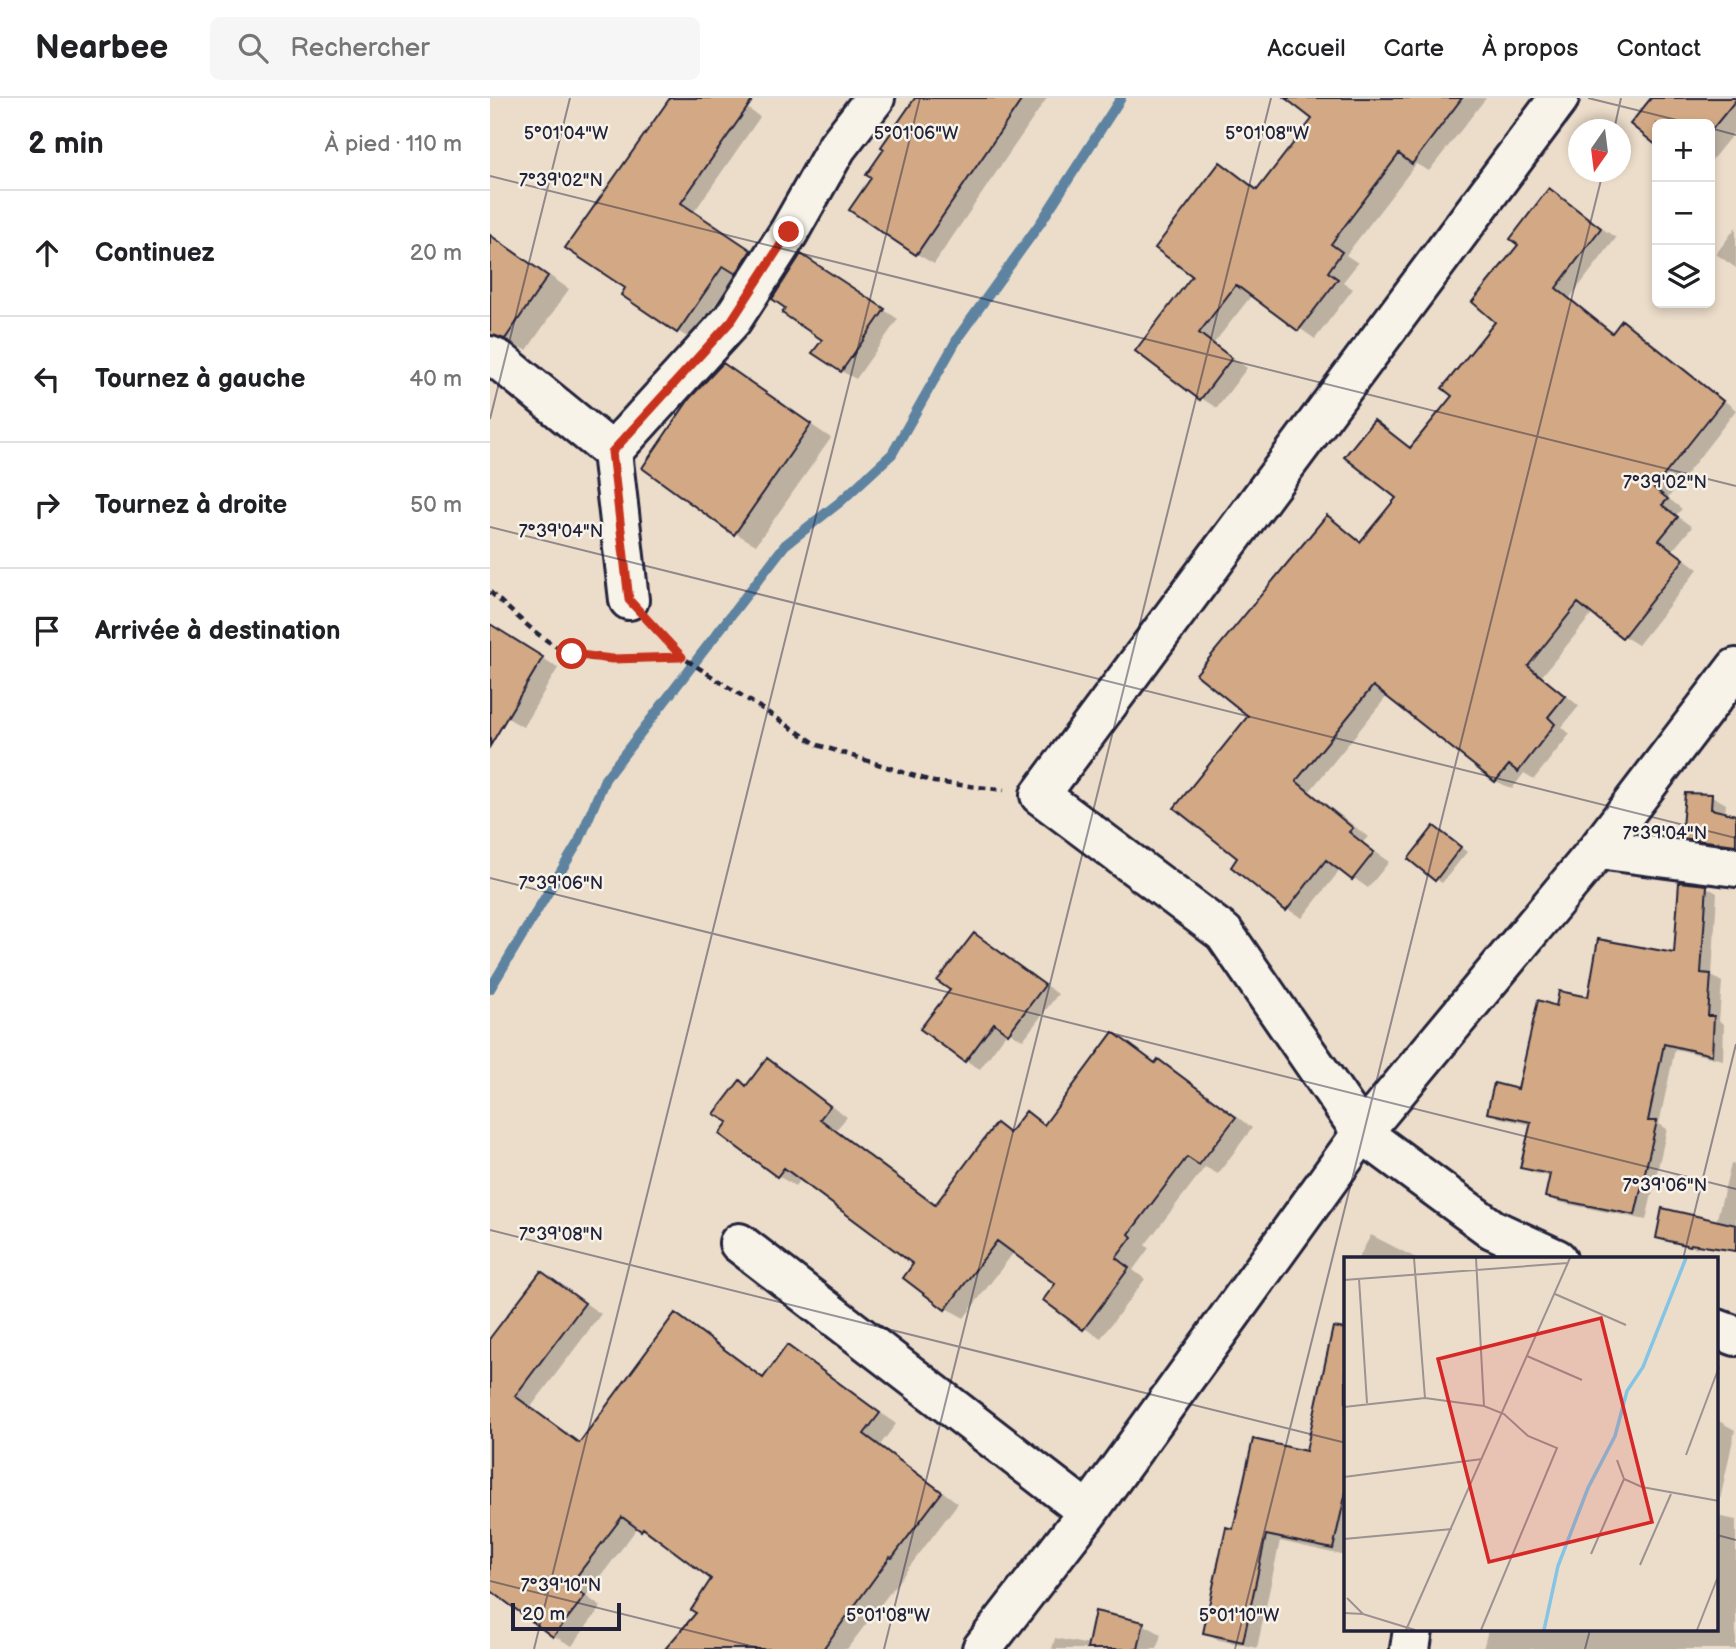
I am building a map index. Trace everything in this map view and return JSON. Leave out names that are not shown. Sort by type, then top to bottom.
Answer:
[{"type":"street","points":[[612,452],[732,320],[789,232],[837,147],[875,98]]},
{"type":"street","points":[[1548,1257],[1489,1244],[1362,1133],[1224,933],[1040,795],[1559,98]]},
{"type":"street","points":[[490,356],[499,360],[612,452],[629,600]]},
{"type":"street","points":[[982,1649],[1088,1512],[1362,1133],[1598,849],[1736,668]]},
{"type":"street","points":[[1598,849],[1736,867]]},
{"type":"street","points":[[739,1243],[1088,1512]]},
{"type":"street","points":[[1718,1329],[1736,1336]]},
{"type":"path","points":[[490,592],[542,636],[572,654],[612,659],[682,657]]},
{"type":"path","points":[[629,600],[682,657],[818,745],[934,782],[1040,795]]},
{"type":"building","points":[[670,98],[754,98],[681,203],[751,250],[736,274],[723,266],[677,333],[621,295],[625,288],[565,248]]},
{"type":"building","points":[[915,98],[1023,98],[916,255],[849,210],[871,178],[866,175],[884,149],[881,147]]},
{"type":"building","points":[[1285,98],[1462,98],[1412,164],[1399,154],[1331,244],[1342,252],[1328,272],[1338,279],[1298,331],[1236,285],[1199,333],[1232,358],[1200,400],[1135,351],[1192,276],[1155,248],[1220,162],[1257,190],[1312,119]]},
{"type":"building","points":[[1651,98],[1736,98],[1715,126],[1715,119],[1652,119],[1652,142],[1631,123]]},
{"type":"building","points":[[1549,188],[1601,228],[1556,288],[1612,333],[1622,320],[1723,401],[1654,488],[1668,499],[1662,505],[1678,517],[1659,540],[1684,559],[1622,638],[1578,603],[1528,666],[1565,696],[1548,717],[1555,724],[1518,772],[1509,765],[1495,782],[1373,686],[1296,781],[1353,828],[1349,832],[1374,852],[1352,880],[1326,860],[1286,911],[1231,867],[1237,858],[1174,808],[1248,716],[1196,674],[1327,515],[1360,542],[1396,498],[1344,457],[1374,420],[1410,448],[1452,396],[1442,388],[1495,322],[1472,302],[1518,245],[1510,239]]},
{"type":"building","points":[[490,235],[548,276],[505,339],[490,335]]},
{"type":"building","points":[[801,254],[885,309],[841,372],[812,353],[822,340],[782,313],[785,308],[772,299]]},
{"type":"building","points":[[723,363],[811,424],[734,535],[642,468],[690,398]]},
{"type":"building","points":[[490,624],[543,657],[490,746]]},
{"type":"building","points":[[1685,793],[1712,794],[1711,809],[1736,815],[1736,845],[1681,838]]},
{"type":"building","points":[[1434,826],[1461,847],[1435,881],[1408,859]]},
{"type":"building","points":[[1679,882],[1707,885],[1701,973],[1711,974],[1708,1016],[1714,1016],[1712,1055],[1664,1044],[1648,1121],[1657,1121],[1635,1215],[1545,1197],[1550,1174],[1520,1168],[1531,1122],[1487,1113],[1494,1083],[1518,1089],[1538,1000],[1556,1006],[1559,991],[1588,997],[1598,939],[1674,953]]},
{"type":"building","points":[[974,933],[1045,985],[1008,1034],[994,1023],[965,1062],[920,1029],[950,990],[937,981]]},
{"type":"building","points":[[1113,1032],[1155,1063],[1158,1059],[1236,1117],[1199,1165],[1187,1157],[1129,1234],[1132,1237],[1116,1258],[1129,1268],[1083,1330],[1043,1300],[1055,1284],[997,1241],[945,1310],[903,1278],[913,1264],[784,1168],[777,1177],[719,1134],[728,1122],[714,1114],[740,1080],[746,1086],[767,1058],[830,1106],[820,1119],[935,1205],[996,1123],[1009,1133],[1026,1111],[1044,1125]]},
{"type":"building","points":[[1662,1208],[1736,1225],[1736,1251],[1690,1246],[1656,1238]]},
{"type":"building","points":[[541,1271],[585,1303],[515,1396],[579,1443],[675,1313],[763,1378],[787,1345],[880,1413],[864,1434],[942,1492],[892,1558],[890,1557],[823,1649],[665,1649],[696,1613],[691,1610],[711,1579],[643,1528],[641,1531],[622,1517],[570,1585],[585,1596],[553,1637],[490,1590],[490,1338]]},
{"type":"building","points":[[1333,1327],[1344,1329],[1344,1501],[1333,1549],[1266,1535],[1243,1642],[1203,1633],[1226,1527],[1233,1529],[1253,1439],[1306,1451]]},
{"type":"building","points":[[1095,1611],[1144,1622],[1138,1649],[1087,1649]]},
{"type":"waterway","points":[[490,989],[579,841],[605,779],[785,545],[840,502],[892,454],[959,336],[1041,222],[1121,98]]},
{"type":"route","points":[[572,654],[612,659],[682,657],[629,600],[612,452],[732,320],[789,232]]}]
